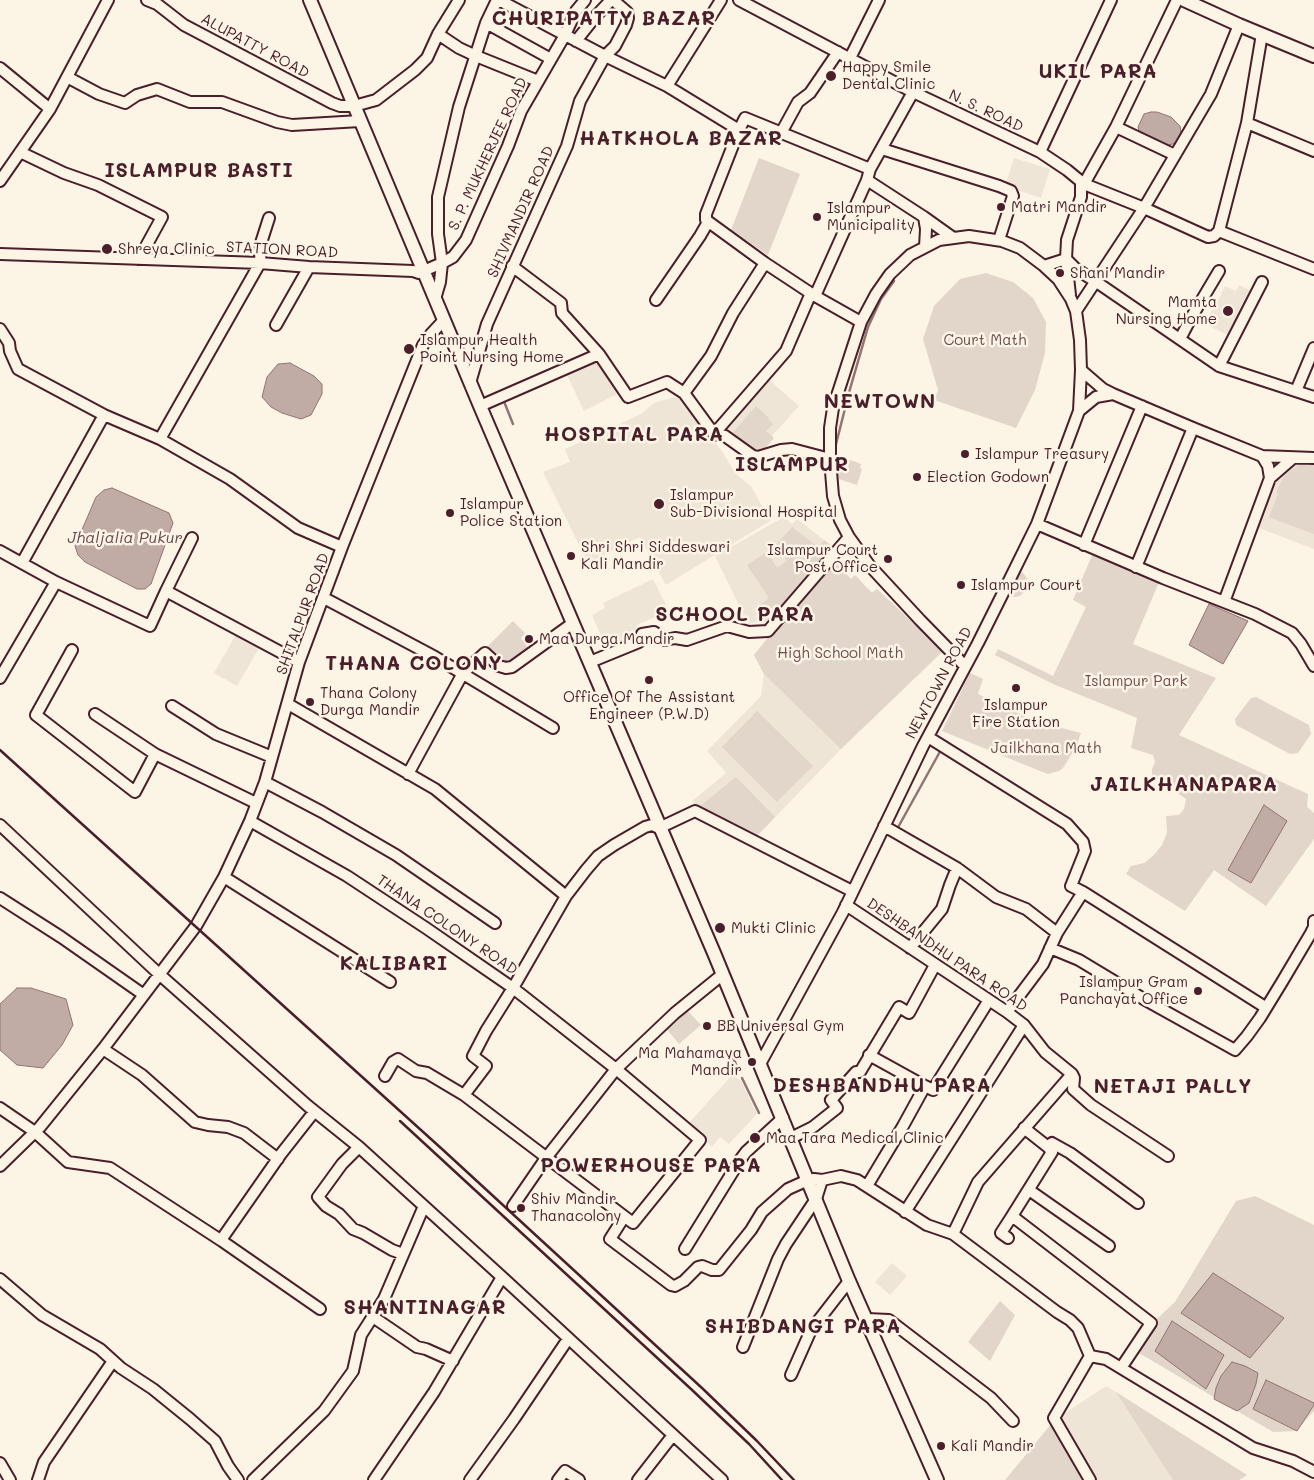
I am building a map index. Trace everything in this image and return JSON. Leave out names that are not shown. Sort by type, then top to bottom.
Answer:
[{"type":"main road","points":[[310,0],[360,121],[418,271],[444,320],[659,828],[723,974],[850,1281],[938,1480]]},
{"type":"main road","points":[[1184,0],[1314,56]]},
{"type":"street","points":[[0,180],[50,109],[108,0]]},
{"type":"street","name":"ALUPATTY ROAD","points":[[147,0],[157,4],[184,26],[332,103],[340,106],[354,106]]},
{"type":"street","points":[[354,106],[376,100],[415,70],[427,58],[438,34],[459,0]]},
{"type":"street","points":[[434,298],[440,282],[442,264],[438,234],[438,197],[459,107],[486,23],[498,0],[667,86],[738,130]]},
{"type":"street","name":"S. P. MUKHERJEE ROAD","points":[[442,264],[453,257],[466,240],[522,111],[565,35],[576,11],[585,0]]},
{"type":"street","points":[[576,41],[612,0]]},
{"type":"street","name":"SHIVMANDIR ROAD","points":[[470,382],[487,324],[567,146],[580,101],[605,56],[615,46],[626,25],[628,18],[626,12],[612,0]]},
{"type":"street","points":[[667,86],[721,0]]},
{"type":"street","name":"N. S. ROAD","points":[[739,0],[913,92],[1040,152],[1082,182],[1208,237],[1214,236],[1219,231]]},
{"type":"street","points":[[850,58],[879,0]]},
{"type":"street","points":[[1040,152],[1111,0]]},
{"type":"street","points":[[1071,299],[1066,259],[1066,240],[1081,197],[1082,182],[1116,127],[1177,0]]},
{"type":"street","points":[[486,23],[551,59]]},
{"type":"street","points":[[1076,311],[1144,208],[1210,94],[1239,25]]},
{"type":"street","points":[[438,34],[459,48],[476,56],[538,81]]},
{"type":"street","points":[[1262,34],[1247,123],[1219,231],[1314,268]]},
{"type":"street","points":[[781,132],[798,102],[810,93],[838,52]]},
{"type":"street","points":[[0,68],[50,109]]},
{"type":"street","points":[[66,77],[99,94],[126,103],[137,94],[157,89],[190,102],[222,102],[277,122],[292,125],[360,121]]},
{"type":"street","points":[[714,434],[786,351],[867,180],[870,169],[913,92]]},
{"type":"street","points":[[861,322],[765,263],[708,222],[706,214],[738,130],[745,118],[870,169]]},
{"type":"street","points":[[1247,123],[1314,151]]},
{"type":"street","points":[[1116,127],[1175,155]]},
{"type":"street","points":[[882,149],[1011,191],[1013,196],[999,240]]},
{"type":"street","points":[[20,152],[64,174],[98,185],[162,217],[139,259]]},
{"type":"street","points":[[867,180],[924,217],[952,238]]},
{"type":"street","points":[[924,217],[926,229],[925,247]]},
{"type":"street","points":[[160,439],[260,263],[261,244],[270,218]]},
{"type":"street","points":[[656,300],[708,222]]},
{"type":"street","points":[[966,666],[870,566],[840,520],[834,496],[830,459],[830,428],[833,408],[861,322],[876,294],[890,274],[910,255],[938,240],[969,236],[999,240],[1020,248],[1058,279],[1071,299]]},
{"type":"street","name":"STATION ROAD","points":[[0,254],[260,263],[309,267],[418,271]]},
{"type":"street","points":[[1044,266],[1066,259]]},
{"type":"street","points":[[1066,259],[1076,269],[1095,280],[1219,366],[1314,397]]},
{"type":"street","points":[[684,392],[711,356],[733,313],[765,263]]},
{"type":"street","points":[[418,271],[442,264]]},
{"type":"street","points":[[512,266],[561,303],[562,313],[598,354],[628,397],[667,382],[684,392],[714,434],[725,436],[753,456],[758,457],[781,450],[792,449],[830,459]]},
{"type":"street","points":[[276,325],[309,267]]},
{"type":"street","points":[[1180,339],[1219,271]]},
{"type":"street","points":[[1219,366],[1262,282]]},
{"type":"street","name":"NEWTOWN ROAD","points":[[760,1064],[846,905],[928,737],[1037,524],[1079,411],[1080,340],[1076,311],[1071,299]]},
{"type":"street","name":"SHITALPUR ROAD","points":[[0,1166],[35,1132],[103,1049],[196,926],[224,877],[250,821],[265,782],[299,662],[342,547],[423,346],[430,334],[444,320]]},
{"type":"street","points":[[0,329],[9,343],[18,369],[104,415],[160,439],[230,479],[298,528],[342,547]]},
{"type":"street","points":[[1296,391],[1314,348]]},
{"type":"street","points":[[480,406],[598,354]]},
{"type":"street","points":[[1081,370],[1103,389],[1113,394],[1262,456],[1314,458]]},
{"type":"street","points":[[1079,411],[1096,397],[1113,394]]},
{"type":"street","points":[[1084,545],[1142,406]]},
{"type":"street","points":[[22,563],[104,415]]},
{"type":"street","points":[[1136,567],[1193,428]]},
{"type":"street","points":[[1262,456],[1268,466],[1270,478]]},
{"type":"street","points":[[1224,602],[1270,478],[1293,458]]},
{"type":"street","points":[[1037,524],[1136,567],[1255,614],[1292,633],[1314,666]]},
{"type":"street","points":[[0,551],[56,582],[150,626],[192,538]]},
{"type":"street","points":[[590,662],[639,642],[642,634],[654,632],[665,640],[675,638],[687,640],[727,626],[749,632],[768,631],[850,538]]},
{"type":"street","points":[[0,678],[56,582]]},
{"type":"street","points":[[166,591],[299,662]]},
{"type":"street","points":[[324,598],[463,673],[553,728]]},
{"type":"street","points":[[408,774],[463,673],[485,653],[499,666],[512,667],[573,623]]},
{"type":"street","points":[[72,650],[36,715],[135,792],[155,754]]},
{"type":"street","points":[[288,704],[435,790],[566,896]]},
{"type":"street","points":[[172,706],[216,734],[272,757]]},
{"type":"street","points":[[95,714],[155,754],[256,803]]},
{"type":"street","points":[[928,737],[1067,824],[1083,842],[1085,851],[1070,886],[1083,892],[1265,1007]]},
{"type":"street","points":[[265,782],[322,812],[396,855],[495,923]]},
{"type":"street","points":[[464,1095],[486,1066],[474,1056],[486,1031],[566,896],[592,863],[614,844],[645,827],[652,825],[659,828],[695,811],[852,891]]},
{"type":"street","name":"THANA COLONY ROAD","points":[[250,821],[347,876],[513,988],[616,1069],[700,1140],[633,1223],[624,1217]]},
{"type":"street","points":[[0,825],[159,974],[314,1112],[358,1147],[424,1206],[722,1480]]},
{"type":"street","points":[[884,826],[957,868],[996,897],[1026,908],[1057,933]]},
{"type":"street","points":[[910,948],[942,909],[957,868]]},
{"type":"street","points":[[224,877],[390,982]]},
{"type":"street","points":[[1007,1012],[1043,964],[1057,933],[1083,892]]},
{"type":"street","points":[[0,898],[61,937],[144,995]]},
{"type":"street","name":"DESHBANDHU PARA ROAD","points":[[846,905],[1007,1012],[1024,1025],[1045,1052],[1072,1074]]},
{"type":"street","points":[[1050,948],[1080,960],[1147,1001],[1235,1050],[1252,1030],[1282,982],[1311,933],[1314,921]]},
{"type":"street","points":[[791,1138],[814,1127],[837,1108],[831,1100],[856,1072],[860,1072],[898,1007],[909,1013],[935,965]]},
{"type":"street","points":[[513,1206],[546,1158],[616,1069],[675,1013],[723,974]]},
{"type":"street","points":[[869,1055],[934,1090],[989,1000]]},
{"type":"street","points":[[905,1212],[1024,1025]]},
{"type":"street","points":[[103,1049],[142,1075],[195,1122],[228,1127],[244,1133],[278,1159]]},
{"type":"street","points":[[385,1076],[398,1059],[416,1071],[427,1073],[464,1095],[624,1217],[610,1238],[675,1286],[684,1281],[698,1267],[702,1266],[712,1270],[719,1270],[751,1230],[762,1212],[788,1189],[808,1180],[822,1180],[841,1176],[857,1180],[927,1225],[953,1234],[1070,1320],[1078,1328],[1090,1356]]},
{"type":"street","points":[[953,1234],[978,1182],[1072,1074],[1074,1078],[1073,1089],[1091,1105],[1168,1156]]},
{"type":"street","points":[[867,1186],[925,1086]]},
{"type":"street","points":[[0,1108],[35,1132],[68,1162],[110,1168],[221,1240],[320,1309]]},
{"type":"street","points":[[221,1240],[314,1112]]},
{"type":"street","points":[[684,1250],[746,1152],[783,1118]]},
{"type":"street","points":[[1008,1238],[1001,1233],[1052,1152],[1024,1128]]},
{"type":"street","points":[[1048,1147],[1052,1143],[1070,1153],[1138,1203]]},
{"type":"street","points":[[358,1147],[342,1164],[318,1197],[326,1206],[340,1214],[353,1229],[403,1254]]},
{"type":"street","points":[[743,1347],[778,1259],[816,1198],[822,1180]]},
{"type":"street","points":[[1029,1190],[1109,1246]]},
{"type":"street","points":[[253,1480],[324,1411],[353,1371],[361,1335],[384,1299],[424,1206]]},
{"type":"street","points":[[1012,1216],[1151,1323],[1121,1368]]},
{"type":"street","points":[[374,1480],[434,1392],[502,1277]]},
{"type":"street","points":[[0,1280],[42,1314],[100,1349],[121,1368],[153,1388],[215,1440],[228,1466],[238,1480]]},
{"type":"street","points":[[791,1375],[811,1330],[850,1281]]},
{"type":"street","points":[[373,1316],[417,1347],[453,1360]]},
{"type":"street","points":[[867,1319],[889,1320],[991,1398],[1013,1421]]},
{"type":"street","points":[[470,1480],[568,1339]]},
{"type":"street","points":[[1090,1356],[1106,1359],[1253,1448],[1293,1461],[1314,1472]]},
{"type":"street","points":[[1090,1356],[1054,1418],[1090,1480]]},
{"type":"street","points":[[38,1480],[44,1462],[113,1361]]},
{"type":"street","points":[[638,1480],[673,1435]]},
{"type":"street","points":[[0,1463],[10,1480]]},
{"type":"street","points":[[558,1480],[565,1471],[579,1480]]},
{"type":"shaded area","points":[[1014,158],[1050,169],[1041,198],[1005,186]]},
{"type":"shaded area","name":"Mamta Nursing Home","points":[[1239,285],[1253,292],[1232,337],[1205,324],[1225,286],[1236,291]]},
{"type":"shaded area","points":[[590,360],[600,365],[619,393],[584,411],[565,371]]},
{"type":"shaded area","points":[[766,377],[799,406],[772,436],[774,439],[730,436],[723,430]]},
{"type":"shaded area","name":"Islampur Sub-Divisional Hospital","points":[[674,397],[684,400],[736,474],[751,486],[770,521],[666,585],[640,537],[588,563],[543,472],[570,462],[565,449],[641,414],[654,403]]},
{"type":"shaded area","points":[[1297,462],[1314,462],[1314,549],[1256,527],[1274,481],[1289,465]]},
{"type":"shaded area","points":[[784,517],[792,524],[797,519],[836,549],[767,629],[760,621],[748,624],[715,556]]},
{"type":"shaded area","name":"High School Math","points":[[832,559],[851,579],[855,575],[872,593],[877,589],[943,651],[841,749],[755,838],[698,808],[692,801],[726,773],[707,751],[761,696],[764,674],[754,655]]},
{"type":"shaded area","points":[[653,579],[669,611],[637,625],[631,643],[608,652],[592,615],[605,608],[603,603]]},
{"type":"shaded area","points":[[238,631],[261,645],[237,686],[214,673]]},
{"type":"shaded area","points":[[734,1073],[740,1079],[757,1114],[729,1144],[720,1137],[712,1147],[688,1124]]},
{"type":"shaded area","points":[[892,1263],[907,1276],[890,1295],[875,1282]]},
{"type":"shaded area","points":[[1106,1386],[1247,1475],[1239,1480],[1095,1480],[1059,1417]]},
{"type":"green space","points":[[759,158],[800,174],[768,255],[731,230]]},
{"type":"green space","name":"Court Math","points":[[986,273],[1013,282],[1033,298],[1046,322],[1045,353],[1035,390],[1016,428],[934,400],[938,390],[923,339],[934,306],[960,279]]},
{"type":"green space","points":[[756,406],[773,424],[766,431],[774,438],[762,452],[757,454],[730,436]]},
{"type":"green space","points":[[834,454],[861,464],[860,468],[862,469],[857,485],[836,478]]},
{"type":"green space","points":[[1298,465],[1314,465],[1314,534],[1269,517],[1278,494],[1276,492],[1284,476]]},
{"type":"green space","points":[[792,527],[818,547],[824,540],[836,549],[832,555],[828,552],[770,621],[758,606],[769,598],[747,565],[767,552],[777,568],[787,561],[776,545]]},
{"type":"green space","name":"Islampur Park","points":[[1093,553],[1159,582],[1133,644],[1216,678],[1179,735],[1308,794],[1307,807],[1314,813],[1314,839],[1266,906],[1214,870],[1185,911],[1126,874],[1131,866],[1144,863],[1162,845],[1167,833],[1166,816],[1179,815],[1184,809],[1186,799],[1152,776],[1155,762],[1153,755],[1131,748],[1137,718],[1053,684],[995,655],[998,649],[1053,676],[1086,607],[1073,600]]},
{"type":"green space","name":"High School Math","points":[[832,559],[851,579],[855,575],[872,593],[877,589],[943,651],[841,749],[764,674],[754,655]]},
{"type":"green space","points":[[1019,570],[1028,580],[1026,590],[1020,596],[1007,595]]},
{"type":"green space","points":[[513,621],[525,633],[521,638],[531,652],[505,665],[485,649]]},
{"type":"green space","name":"Jailkhana Math","points":[[970,673],[983,679],[978,694],[1035,721],[1081,733],[1076,747],[1063,768],[1048,774],[942,731]]},
{"type":"green space","points":[[1256,697],[1309,725],[1311,734],[1298,753],[1290,754],[1236,725],[1235,719],[1251,698]]},
{"type":"green space","points":[[757,711],[813,766],[777,802],[722,747]]},
{"type":"green space","points":[[736,777],[775,817],[755,838],[698,808]]},
{"type":"green space","points":[[685,1008],[701,1025],[679,1044],[664,1026]]},
{"type":"green space","points":[[1255,1196],[1314,1225],[1314,1411],[1296,1431],[1273,1432],[1139,1353],[1145,1330],[1175,1302],[1236,1201]]},
{"type":"green space","points":[[1000,1301],[1015,1315],[990,1361],[968,1342]]},
{"type":"green space","points":[[1116,1392],[1247,1475],[1239,1480],[1173,1480]]},
{"type":"green space","points":[[1052,1423],[1086,1480],[1005,1480]]},
{"type":"water","points":[[1151,112],[1171,117],[1180,126],[1180,139],[1177,143],[1164,146],[1152,141],[1139,131],[1138,127],[1144,114]]},
{"type":"water","points":[[290,363],[314,376],[322,384],[322,394],[311,415],[301,419],[271,407],[262,397],[267,377],[278,364]]},
{"type":"water","name":"Jhaljalia Pukur","points":[[112,488],[169,513],[173,523],[151,584],[145,589],[137,589],[85,562],[78,555],[75,546],[96,497],[104,490]]},
{"type":"water","points":[[1209,604],[1248,621],[1223,664],[1189,645]]},
{"type":"water","points":[[1264,805],[1287,821],[1251,883],[1228,870]]},
{"type":"water","points":[[17,988],[31,988],[66,999],[73,1025],[62,1045],[43,1068],[17,1065],[0,1050],[0,1004]]},
{"type":"water","points":[[1213,1273],[1284,1318],[1250,1358],[1181,1313]]},
{"type":"water","points":[[1172,1321],[1224,1355],[1206,1389],[1155,1351]]},
{"type":"water","points":[[1232,1362],[1258,1373],[1249,1403],[1237,1411],[1214,1399],[1221,1376]]},
{"type":"water","points":[[1266,1380],[1314,1403],[1297,1431],[1253,1409]]},
{"type":"waterway","points":[[835,448],[868,327],[881,299],[894,281]]},
{"type":"waterway","points":[[503,399],[513,424]]},
{"type":"waterway","points":[[896,831],[942,748]]},
{"type":"waterway","points":[[731,1053],[739,1071]]},
{"type":"waterway","points":[[742,1078],[759,1113]]},
{"type":"railway","points":[[0,750],[442,1149],[702,1388],[794,1480]]},
{"type":"railway","points":[[400,1121],[691,1389],[749,1444],[782,1480]]},
{"type":"place","name":"Happy Smile Dental Clinic","points":[[831,76]]},
{"type":"place","name":"Matri Mandir","points":[[1001,207]]},
{"type":"place","name":"Islampur Municipality","points":[[817,217]]},
{"type":"place","name":"Shreya Clinic","points":[[107,249]]},
{"type":"place","name":"Shani Mandir","points":[[1060,273]]},
{"type":"place","name":"Mamta Nursing Home","points":[[1228,311]]},
{"type":"place","name":"Islampur Health Point Nursing Home","points":[[409,349]]},
{"type":"place","name":"Islampur Treasury","points":[[965,454]]},
{"type":"place","name":"Election Godown","points":[[917,477]]},
{"type":"place","name":"Islampur Sub-Divisional Hospital","points":[[659,504]]},
{"type":"place","name":"Islampur Police Station","points":[[450,513]]},
{"type":"place","name":"Shri Shri Siddeswari Kali Mandir","points":[[571,556]]},
{"type":"place","name":"Islampur Court Post Office","points":[[888,559]]},
{"type":"place","name":"Islampur Court","points":[[961,585]]},
{"type":"place","name":"Maa Durga Mandir","points":[[529,639]]},
{"type":"place","name":"Office Of The Assistant Engineer (P.W.D)","points":[[649,680]]},
{"type":"place","name":"Islampur Fire Station","points":[[1016,688]]},
{"type":"place","name":"Thana Colony Durga Mandir","points":[[310,702]]},
{"type":"place","name":"Mukti Clinic","points":[[720,928]]},
{"type":"place","name":"Islampur Gram Panchayat Office","points":[[1198,991]]},
{"type":"place","name":"BB Universal Gym","points":[[707,1026]]},
{"type":"place","name":"Ma Mahamaya Mandir","points":[[752,1062]]},
{"type":"place","name":"Maa Tara Medical Clinic","points":[[755,1138]]},
{"type":"place","name":"Shiv Mandir Thanacolony","points":[[521,1208]]},
{"type":"place","name":"Kali Mandir","points":[[941,1446]]},
{"type":"district","name":"CHURIPATTY BAZAR","points":[[604,19]]},
{"type":"district","name":"UKIL PARA","points":[[1098,72]]},
{"type":"district","name":"HATKHOLA BAZAR","points":[[681,139]]},
{"type":"district","name":"ISLAMPUR BASTI","points":[[199,171]]},
{"type":"district","name":"NEWTOWN","points":[[880,402]]},
{"type":"district","name":"HOSPITAL PARA","points":[[634,435]]},
{"type":"district","name":"ISLAMPUR","points":[[792,465]]},
{"type":"district","name":"SCHOOL PARA","points":[[735,615]]},
{"type":"district","name":"THANA COLONY","points":[[414,664]]},
{"type":"district","name":"JAILKHANAPARA","points":[[1184,785]]},
{"type":"district","name":"KALIBARI","points":[[394,964]]},
{"type":"district","name":"DESHBANDHU PARA","points":[[882,1086]]},
{"type":"district","name":"NETAJI PALLY","points":[[1173,1087]]},
{"type":"district","name":"POWERHOUSE PARA","points":[[651,1166]]},
{"type":"district","name":"SHANTINAGAR","points":[[425,1308]]},
{"type":"district","name":"SHIBDANGI PARA","points":[[803,1327]]}]
